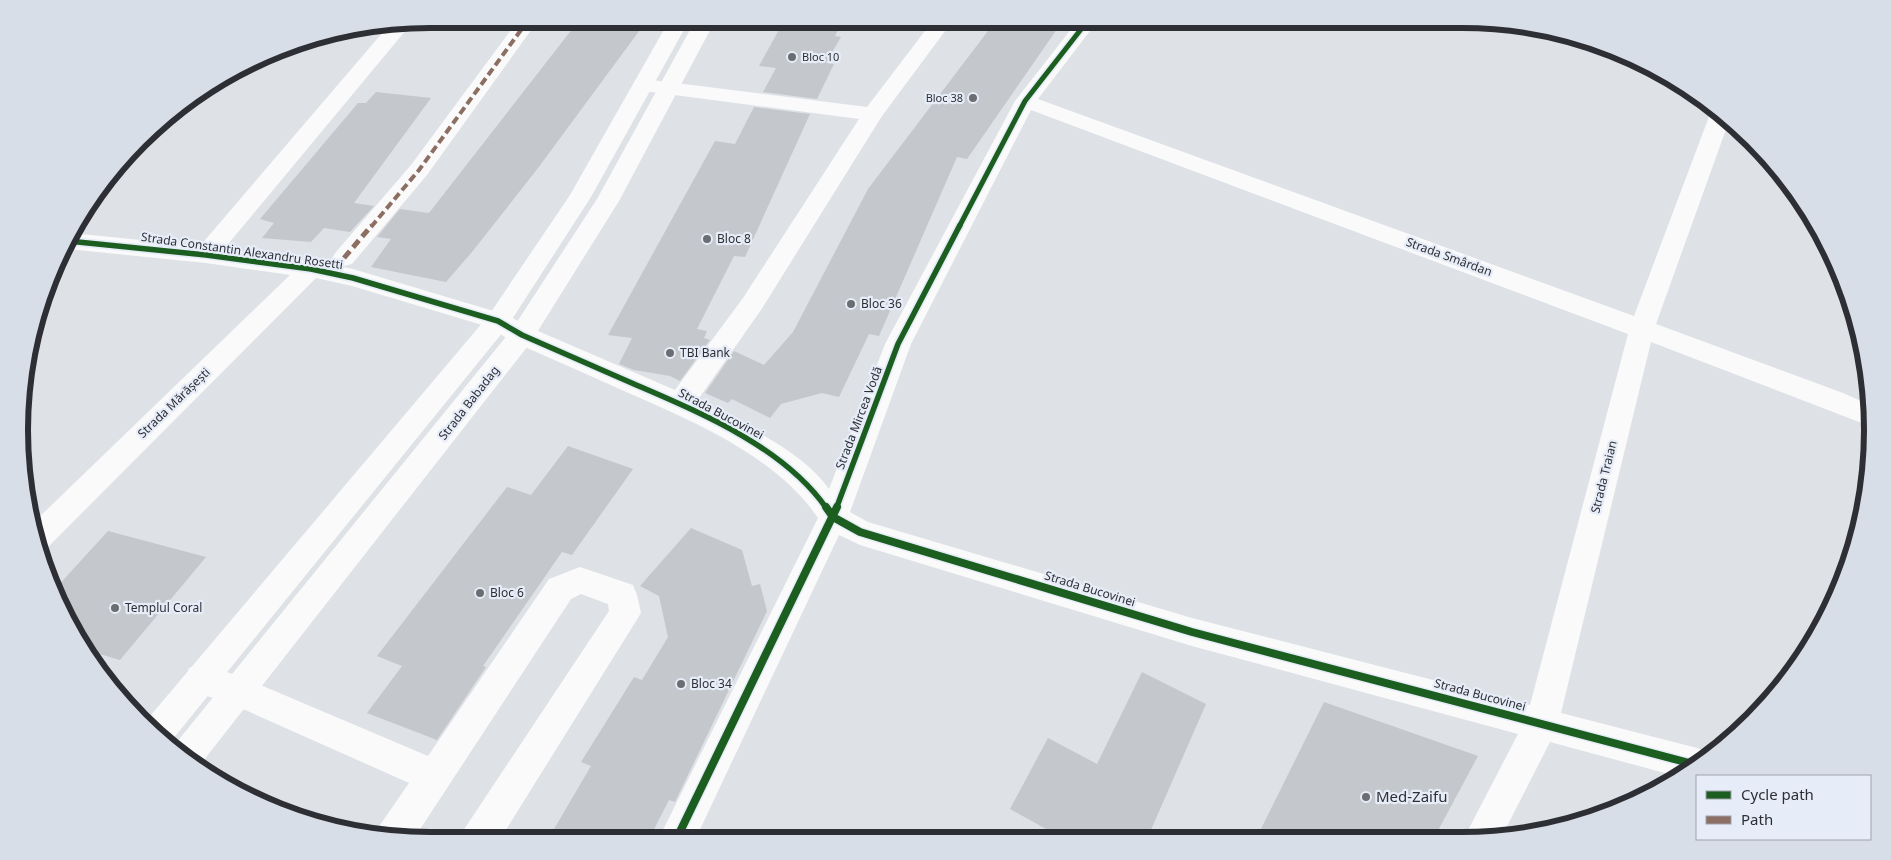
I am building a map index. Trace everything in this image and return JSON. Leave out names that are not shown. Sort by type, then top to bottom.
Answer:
[{"type":"street","points":[[344,258],[419,170],[522,28]]},
{"type":"street","name":"Strada Babadag","points":[[189,752],[239,691],[510,328],[580,197],[675,28]]},
{"type":"street","name":"Strada Babadag","points":[[160,729],[201,679],[510,328],[554,283],[608,201],[701,28]]},
{"type":"street","points":[[680,404],[752,304],[872,114],[937,28]]},
{"type":"street","name":"Strada Mircea Vodă","points":[[680,832],[833,517],[898,344],[1025,101],[1082,28]]},
{"type":"street","points":[[206,255],[397,29]]},
{"type":"street","points":[[644,85],[872,114]]},
{"type":"street","name":"Strada Smârdan","points":[[1025,101],[1642,328],[1833,400],[1863,414]]},
{"type":"street","name":"Strada Traian","points":[[1485,832],[1542,723],[1642,328],[1718,121]]},
{"type":"street","name":"Strada Constantin Alexandru Rosetti","points":[[74,242],[206,255],[311,269],[353,278],[510,328]]},
{"type":"street","name":"Strada Mărășești","points":[[41,534],[311,269]]},
{"type":"street","name":"Strada Bucovinei","points":[[510,328],[680,404],[747,439],[784,463],[815,491],[833,517],[860,532],[1192,632],[1688,763]]},
{"type":"street","points":[[398,831],[560,588],[580,580],[622,595],[625,613],[484,832]]},
{"type":"street","points":[[201,679],[239,691],[435,777]]},
{"type":"building","points":[[573,28],[641,28],[538,168],[446,282],[371,267],[391,239],[377,237],[400,209],[429,213]]},
{"type":"building","name":"Bloc 10","points":[[780,28],[839,28],[835,36],[841,37],[826,63],[834,64],[817,99],[763,92],[776,68],[759,66]]},
{"type":"building","points":[[990,28],[1058,28],[967,159],[957,157],[879,336],[869,334],[839,397],[822,393],[781,404],[770,418],[732,399],[728,403],[705,393],[734,351],[764,365],[793,332],[868,189]]},
{"type":"building","points":[[376,92],[431,98],[354,203],[374,206],[350,232],[324,228],[311,242],[262,238],[274,223],[260,219],[358,103],[366,103]]},
{"type":"building","name":"Bloc 8","points":[[754,107],[810,114],[745,257],[734,256],[697,329],[707,331],[704,338],[710,340],[680,381],[670,376],[634,370],[619,364],[632,338],[608,335],[715,141],[735,144]]},
{"type":"building","name":"Bloc 6","points":[[568,446],[633,469],[572,555],[562,552],[483,666],[486,667],[437,740],[367,713],[402,666],[377,656],[507,487],[531,495]]},
{"type":"building","name":"Bloc 34","points":[[691,528],[742,550],[752,586],[760,584],[767,611],[675,802],[669,800],[653,832],[552,832],[591,766],[581,762],[634,677],[642,680],[668,637],[659,596],[640,586]]},
{"type":"building","points":[[108,531],[206,557],[120,660],[94,652],[81,631],[59,585]]},
{"type":"building","points":[[1142,672],[1206,704],[1150,832],[1051,832],[1010,809],[1048,738],[1097,764]]},
{"type":"building","name":"Med-Zaifu","points":[[1324,702],[1478,756],[1437,832],[1259,832]]},
{"type":"marked path","points":[[344,258],[419,170],[522,28]]},
{"type":"cycle path","points":[[680,832],[833,517],[898,344],[1025,101],[1082,28]]},
{"type":"cycle path","points":[[74,242],[206,255],[311,269],[353,278],[498,321],[522,335],[680,404],[747,439],[784,463],[815,491],[833,517],[860,532],[1192,632],[1688,763]]},
{"type":"place","name":"Bloc 10","points":[[792,57]]},
{"type":"place","name":"Bloc 38","points":[[973,98]]},
{"type":"place","name":"Bloc 8","points":[[707,239]]},
{"type":"place","name":"Bloc 36","points":[[851,304]]},
{"type":"place","name":"TBI Bank","points":[[670,353]]},
{"type":"place","name":"Bloc 6","points":[[480,593]]},
{"type":"place","name":"Templul Coral","points":[[115,608]]},
{"type":"place","name":"Bloc 34","points":[[681,684]]},
{"type":"place","name":"Med-Zaifu","points":[[1366,797]]}]
